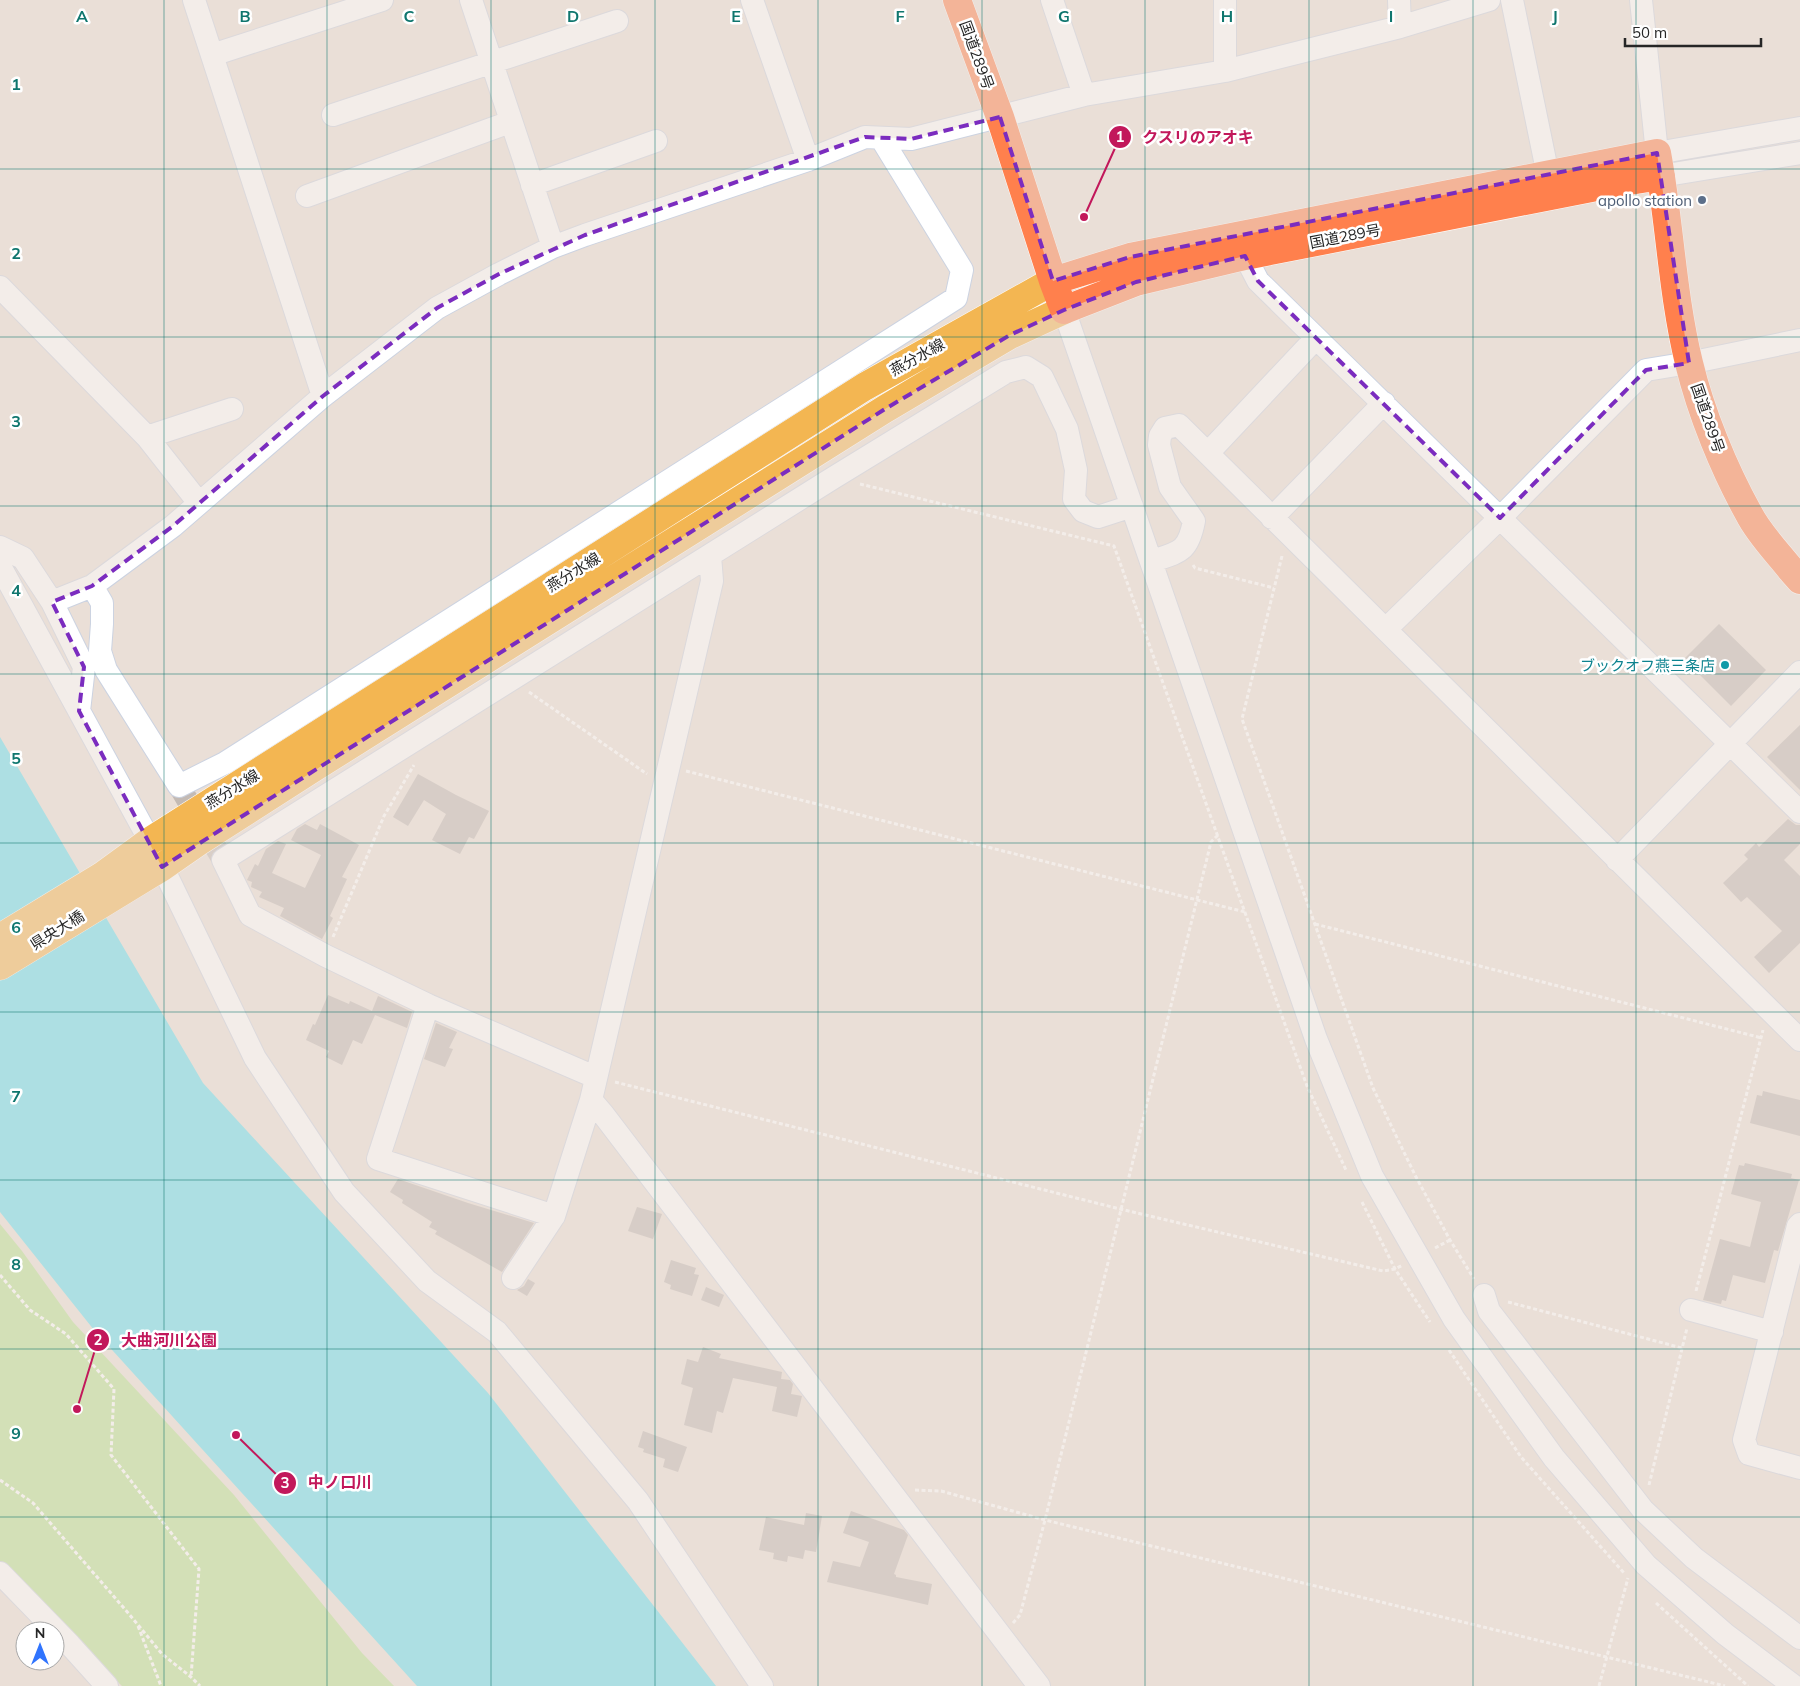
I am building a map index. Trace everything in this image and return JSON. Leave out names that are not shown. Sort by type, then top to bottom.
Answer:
[{"type":"highway","name":"国道289号","points":[[956,0],[1000,117],[1064,310],[1136,282],[1245,256],[1617,183],[1659,165]]},
{"type":"highway","name":"国道289号","points":[[1053,280],[1130,257],[1548,175],[1659,165]]},
{"type":"highway","name":"国道289号","points":[[1659,165],[1669,250],[1689,363],[1715,443],[1749,516],[1797,572]]},
{"type":"main road","name":"燕分水線","points":[[108,885],[150,841],[864,387],[1053,280]]},
{"type":"main road","name":"燕分水線","points":[[108,885],[162,867],[307,772],[885,409],[1010,335],[1064,310]]},
{"type":"main road","name":"県央大橋","points":[[0,938],[108,885]]},
{"type":"main road","name":"県央大橋","points":[[0,966],[108,885]]},
{"type":"street","points":[[194,0],[323,396]]},
{"type":"street","points":[[212,55],[382,0]]},
{"type":"street","points":[[471,0],[553,248]]},
{"type":"street","points":[[752,0],[808,160]]},
{"type":"street","points":[[1052,0],[1084,95]]},
{"type":"street","points":[[1225,0],[1225,72]]},
{"type":"street","points":[[1399,0],[1400,27]]},
{"type":"street","points":[[52,602],[92,586],[173,526],[323,396],[438,308],[498,274],[553,248],[585,235],[808,160],[866,137],[911,139],[1084,95],[1225,72],[1400,27],[1489,0]]},
{"type":"street","points":[[1512,0],[1548,175]]},
{"type":"street","points":[[1641,0],[1659,165]]},
{"type":"street","points":[[333,114],[617,21]]},
{"type":"street","points":[[307,196],[510,122]]},
{"type":"street","points":[[1659,165],[1800,128]]},
{"type":"street","points":[[92,586],[102,603],[100,651],[106,670],[179,786],[225,763],[956,298],[962,270],[881,138]]},
{"type":"street","points":[[532,185],[656,141]]},
{"type":"street","points":[[1659,165],[1800,154]]},
{"type":"street","points":[[1245,256],[1258,281],[1800,812]]},
{"type":"street","points":[[0,287],[146,437],[199,503]]},
{"type":"street","points":[[1064,310],[1316,1039],[1372,1176],[1454,1319],[1554,1458],[1646,1565],[1725,1634],[1794,1686]]},
{"type":"street","points":[[1208,454],[1316,338]]},
{"type":"street","points":[[1386,630],[1646,370],[1800,340]]},
{"type":"street","points":[[595,1077],[428,1005],[326,956],[250,915],[223,860],[833,478],[1006,372],[1026,367],[1042,377],[1067,429],[1076,470],[1074,499],[1082,511],[1098,517],[1132,506]]},
{"type":"street","points":[[1272,518],[1384,403]]},
{"type":"street","points":[[146,437],[232,408]]},
{"type":"street","points":[[1152,561],[1183,550],[1191,537],[1194,520],[1170,487],[1158,445],[1160,436],[1165,428],[1179,425],[1800,1040]]},
{"type":"street","points":[[0,547],[23,558],[52,602],[84,667],[79,711]]},
{"type":"street","points":[[513,1278],[554,1216],[591,1100],[712,581],[710,556]]},
{"type":"street","points":[[0,566],[150,841],[255,1058],[344,1192],[427,1281],[497,1332],[638,1501],[762,1686]]},
{"type":"street","points":[[1617,860],[1800,672]]},
{"type":"street","points":[[428,1005],[378,1159],[554,1216]]},
{"type":"street","points":[[591,1100],[604,1114],[1039,1686]]},
{"type":"street","points":[[1800,1224],[1744,1440],[1749,1454],[1800,1468]]},
{"type":"street","points":[[1484,1295],[1488,1311],[1643,1510],[1694,1558],[1800,1638]]},
{"type":"street","points":[[1692,1310],[1772,1332]]},
{"type":"street","points":[[0,1573],[107,1686]]},
{"type":"path","points":[[833,478],[1114,546],[1307,1086],[1347,1172]]},
{"type":"path","points":[[1288,534],[1242,719],[1373,1088],[1450,1240],[1484,1295],[1682,1348]]},
{"type":"path","points":[[1183,550],[1195,568],[1274,588]]},
{"type":"path","points":[[512,680],[652,777],[669,767],[1246,912]]},
{"type":"path","points":[[326,956],[384,816],[421,752],[414,740]]},
{"type":"path","points":[[1002,1636],[1020,1615],[1211,842],[1218,835]]},
{"type":"path","points":[[1314,924],[1762,1038]]},
{"type":"path","points":[[1643,1510],[1682,1348],[1762,1038],[1766,1008]]},
{"type":"path","points":[[595,1077],[1120,1209],[1383,1271],[1395,1269],[1450,1240]]},
{"type":"path","points":[[1360,1199],[1395,1269]]},
{"type":"path","points":[[0,1275],[30,1310],[66,1334],[114,1389],[111,1455],[199,1569],[191,1676]]},
{"type":"path","points":[[0,1480],[33,1503],[162,1654],[191,1676],[200,1686]]},
{"type":"path","points":[[893,1495],[916,1489],[941,1491],[1045,1520],[1725,1686]]},
{"type":"path","points":[[1599,1686],[1628,1578]]},
{"type":"path","points":[[137,1623],[161,1686]]},
{"type":"highlighted area","points":[[1000,117],[1053,281],[1130,257],[1657,153],[1689,363],[1646,370],[1500,518],[1258,281],[1245,256],[1136,282],[1064,310],[1010,335],[885,409],[162,867],[79,711],[84,667],[52,602],[92,586],[173,526],[323,396],[437,308],[499,274],[585,235],[865,137],[911,139]]},
{"type":"green space","points":[[0,1224],[22,1251],[73,1322],[234,1495],[362,1653],[394,1686],[122,1686],[65,1630],[65,1621],[55,1621],[0,1567]]},
{"type":"water","points":[[0,737],[203,1083],[488,1393],[716,1686],[417,1686],[94,1330],[0,1212]]},
{"type":"building","name":"ブックオフ燕三条店","points":[[1719,624],[1766,670],[1731,706],[1684,659]]},
{"type":"building","points":[[1800,725],[1800,790],[1767,757]]},
{"type":"building","points":[[418,774],[489,811],[474,839],[469,837],[460,854],[432,840],[446,814],[424,800],[408,826],[393,817]]},
{"type":"building","points":[[1788,819],[1796,825],[1800,825],[1800,844],[1784,860],[1800,876],[1800,943],[1769,973],[1754,957],[1782,931],[1747,897],[1741,902],[1723,883],[1748,859],[1744,855],[1756,843],[1759,847]]},
{"type":"building","points":[[305,824],[317,830],[320,824],[359,845],[342,877],[347,879],[330,916],[333,918],[322,939],[280,916],[284,908],[259,897],[262,892],[251,887],[252,882],[247,880],[255,864],[258,866],[266,849],[278,841],[286,844],[272,873],[305,888],[321,855],[291,840],[297,829]]},
{"type":"building","points":[[328,995],[349,1004],[350,1001],[372,1011],[378,996],[412,1012],[407,1028],[375,1015],[362,1044],[353,1040],[342,1065],[326,1057],[329,1051],[306,1040]]},
{"type":"building","points":[[436,1023],[457,1032],[449,1048],[453,1049],[445,1067],[424,1059]]},
{"type":"building","points":[[1763,1091],[1800,1100],[1800,1136],[1750,1123],[1757,1095],[1762,1096]]},
{"type":"building","points":[[1745,1163],[1792,1174],[1791,1178],[1799,1180],[1778,1251],[1774,1250],[1765,1283],[1733,1275],[1726,1301],[1722,1300],[1721,1304],[1703,1300],[1720,1239],[1750,1247],[1761,1202],[1731,1194],[1739,1165],[1744,1166]]},
{"type":"building","points":[[398,1179],[534,1223],[502,1272],[435,1234],[437,1231],[429,1227],[432,1222],[402,1203],[403,1200],[390,1192]]},
{"type":"building","points":[[637,1207],[662,1214],[653,1239],[628,1231]]},
{"type":"building","points":[[671,1260],[696,1268],[694,1274],[699,1275],[692,1296],[670,1289],[671,1285],[664,1282]]},
{"type":"building","points":[[528,1279],[535,1283],[527,1296],[517,1290],[524,1286]]},
{"type":"building","points":[[706,1287],[724,1295],[719,1307],[701,1300]]},
{"type":"building","points":[[703,1347],[721,1354],[719,1358],[782,1372],[781,1379],[790,1380],[793,1384],[791,1394],[802,1396],[797,1417],[772,1411],[777,1387],[733,1378],[723,1413],[717,1411],[712,1433],[684,1425],[693,1388],[681,1384],[687,1359],[698,1362]]},
{"type":"building","points":[[643,1431],[687,1447],[678,1472],[663,1467],[665,1459],[643,1452],[644,1449],[638,1447]]},
{"type":"building","points":[[851,1511],[904,1530],[908,1535],[894,1574],[896,1577],[932,1584],[928,1605],[827,1582],[833,1561],[860,1567],[869,1542],[843,1533]]},
{"type":"building","points":[[806,1513],[822,1516],[816,1552],[805,1550],[803,1559],[788,1556],[787,1562],[773,1559],[774,1553],[759,1550],[766,1517],[804,1525]]},
{"type":"tunnel","points":[[179,786],[223,860]]},
{"type":"place","name":"apollo station","points":[[1702,200]]},
{"type":"place","name":"クスリのアオキ","points":[[1084,217]]},
{"type":"place","name":"ブックオフ燕三条店","points":[[1725,665]]},
{"type":"place","name":"大曲河川公園","points":[[77,1409]]},
{"type":"place","name":"中ノ口川","points":[[236,1435]]}]
